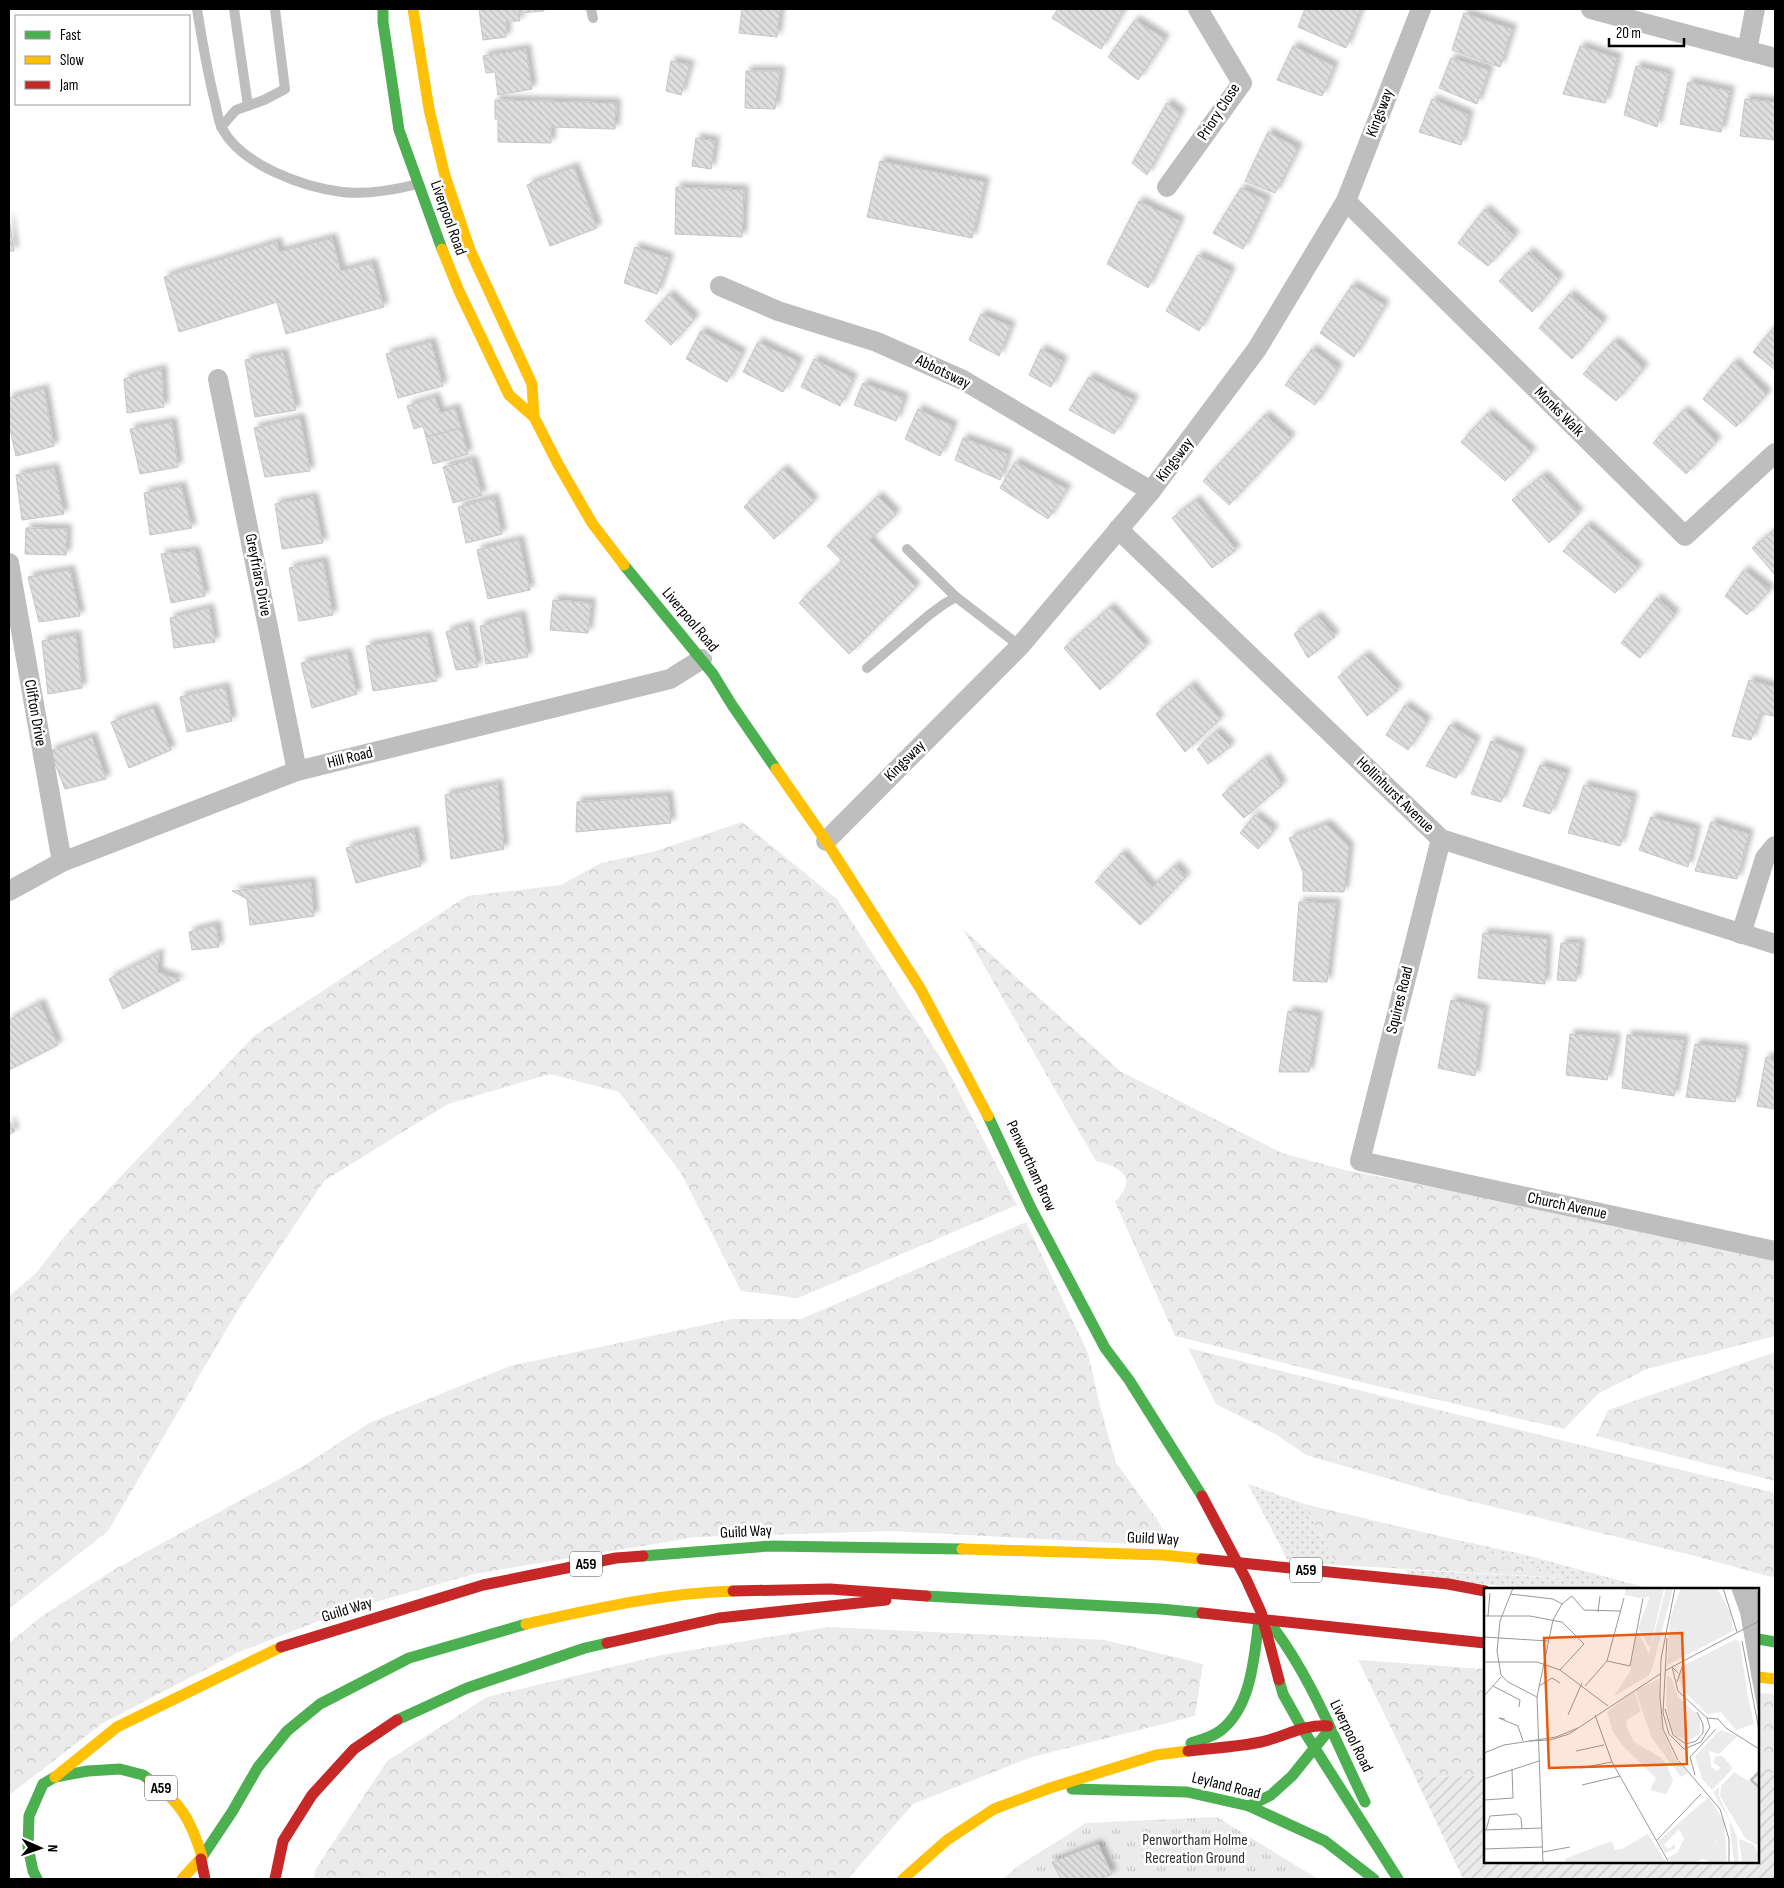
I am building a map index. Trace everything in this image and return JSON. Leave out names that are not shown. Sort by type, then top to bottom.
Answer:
[{"type":"main road","name":"Liverpool Road","points":[[383,9],[383,22],[399,130],[432,180],[470,250],[532,384],[534,417]]},
{"type":"main road","name":"Liverpool Road","points":[[413,9],[429,108],[432,180],[459,291],[509,395],[534,417],[558,464],[592,523],[639,585],[702,660],[826,841]]},
{"type":"main road","name":"Penwortham Brow","points":[[826,841],[920,988],[998,1134],[1032,1208],[1105,1348],[1129,1380],[1207,1504]]},
{"type":"main road","name":"Liverpool Road","points":[[1207,1504],[1261,1612],[1284,1694],[1336,1785],[1398,1879]]},
{"type":"main road","name":"Guild Way","points":[[55,1777],[117,1727],[279,1648],[483,1585],[616,1558],[769,1546],[923,1548],[1163,1555],[1448,1584],[1484,1591]]},
{"type":"main road","points":[[182,1879],[202,1858],[258,1767],[287,1731],[320,1704],[408,1658],[505,1629],[608,1606],[709,1592],[830,1589],[1161,1609],[1484,1643]]},
{"type":"main road","points":[[274,1879],[283,1841],[312,1795],[354,1749],[398,1718],[467,1688],[585,1648],[719,1618],[922,1596]]},
{"type":"main road","name":"Liverpool Road","points":[[1261,1612],[1284,1642],[1308,1684],[1404,1879]]},
{"type":"main road","points":[[1156,1755],[1202,1740],[1219,1732],[1225,1726],[1244,1696],[1253,1666],[1261,1612]]},
{"type":"main road","points":[[1759,1639],[1775,1642]]},
{"type":"main road","points":[[1759,1677],[1775,1679]]},
{"type":"main road","name":"Leyland Road","points":[[903,1879],[947,1840],[994,1808],[1050,1788],[1156,1755],[1262,1742],[1302,1728],[1318,1725],[1328,1726]]},
{"type":"main road","points":[[1249,1806],[1271,1795],[1292,1776],[1328,1732],[1328,1726]]},
{"type":"main road","name":"A59","points":[[22,1801],[55,1777],[88,1771],[120,1769],[143,1775],[166,1791],[185,1813],[195,1833],[202,1858]]},
{"type":"main road","points":[[37,1879],[33,1872],[28,1847],[29,1816],[43,1784]]},
{"type":"main road","name":"Leyland Road","points":[[1050,1788],[1187,1792],[1249,1806],[1325,1841],[1374,1879]]},
{"type":"main road","points":[[202,1858],[205,1879]]},
{"type":"street","name":"Priory Close","points":[[1167,187],[1242,83],[1198,9]]},
{"type":"street","name":"Kingsway","points":[[826,841],[1020,646],[1151,491],[1257,349],[1346,202],[1421,9]]},
{"type":"street","points":[[1590,9],[1775,58]]},
{"type":"street","points":[[1747,51],[1755,9]]},
{"type":"street","name":"Monks Walk","points":[[1346,202],[1685,536],[1775,453]]},
{"type":"street","name":"Abbotsway","points":[[720,286],[778,312],[877,342],[963,380],[1151,491]]},
{"type":"street","name":"Greyfriars Drive","points":[[218,379],[297,771]]},
{"type":"street","name":"Hollinhurst Avenue","points":[[1118,529],[1441,840],[1775,944]]},
{"type":"street","name":"Clifton Drive","points":[[9,563],[62,862]]},
{"type":"street","name":"Hill Road","points":[[9,891],[62,862],[297,771],[670,679],[702,660]]},
{"type":"street","name":"Squires Road","points":[[1360,1161],[1441,840]]},
{"type":"street","points":[[1741,934],[1765,858],[1775,846]]},
{"type":"street","name":"Church Avenue","points":[[1360,1161],[1775,1251]]},
{"type":"lane","points":[[197,9],[207,69],[221,127],[236,148],[264,167],[309,185],[343,192],[388,191],[432,180]]},
{"type":"lane","points":[[234,9],[248,106]]},
{"type":"lane","points":[[221,127],[236,110],[264,100],[285,88],[275,9]]},
{"type":"lane","points":[[907,548],[956,598],[1020,646]]},
{"type":"lane","points":[[867,668],[929,615],[956,598]]},
{"type":"green space","points":[[742,822],[837,899],[944,1063],[1017,1205],[798,1298],[741,1291],[681,1173],[619,1092],[550,1074],[448,1104],[324,1181],[238,1310],[108,1531],[9,1609],[9,1296],[36,1273],[68,1232],[254,1036],[467,896],[561,885],[601,863],[656,851]]},
{"type":"green space","points":[[963,929],[1120,1071],[1282,1153],[1345,1170],[1775,1257],[1775,1336],[1647,1369],[1599,1393],[1564,1429],[1356,1381],[1175,1336],[1115,1202],[1122,1194],[1125,1186],[1126,1180],[1124,1175],[1120,1170],[1096,1161]]},
{"type":"green space","points":[[1026,1222],[1088,1353],[1116,1463],[1157,1519],[1172,1546],[891,1531],[696,1537],[474,1574],[347,1610],[239,1652],[103,1723],[9,1795],[9,1643],[42,1616],[115,1569],[305,1465],[369,1423],[510,1366],[732,1319],[801,1319]]},
{"type":"green space","points":[[1188,1348],[1775,1493],[1775,1578],[1695,1556],[1441,1494],[1306,1455],[1277,1435],[1216,1404]]},
{"type":"green space","points":[[1775,1352],[1775,1481],[1596,1436],[1608,1410]]},
{"type":"green space","points":[[1248,1484],[1304,1504],[1337,1565],[1288,1561]]},
{"type":"green space","points":[[1304,1504],[1448,1538],[1568,1578],[1337,1565]]},
{"type":"green space","points":[[1448,1538],[1522,1554],[1647,1588],[1519,1588],[1409,1576],[1406,1570],[1566,1578]]},
{"type":"green space","points":[[828,1627],[1105,1640],[1203,1664],[1195,1716],[1032,1757],[913,1804],[848,1879],[314,1879],[315,1870],[387,1761],[487,1697],[662,1655]]},
{"type":"green space","points":[[1358,1660],[1484,1669],[1484,1776],[1415,1777]]},
{"type":"green space","points":[[1759,1693],[1775,1694],[1775,1773],[1759,1773]]},
{"type":"green space","points":[[1759,1773],[1775,1773],[1775,1879],[1463,1879],[1415,1777],[1484,1776],[1484,1863],[1759,1863]]},
{"type":"green space","name":"Penwortham Holme Recreation Ground","points":[[1217,1817],[1318,1879],[1003,1879],[1018,1866],[1086,1823]]},
{"type":"building","points":[[479,9],[519,9],[520,21],[506,21],[506,37],[483,40]]},
{"type":"building","points":[[519,9],[544,9],[544,11],[519,13]]},
{"type":"building","points":[[742,9],[780,9],[777,37],[739,33]]},
{"type":"building","points":[[1058,9],[1124,9],[1101,49],[1052,18]]},
{"type":"building","points":[[1305,9],[1361,9],[1346,48],[1298,27]]},
{"type":"building","points":[[1464,13],[1512,29],[1500,67],[1452,50]]},
{"type":"building","points":[[1135,20],[1165,39],[1138,80],[1108,57]]},
{"type":"building","points":[[1293,46],[1334,66],[1322,96],[1277,80]]},
{"type":"building","points":[[1580,46],[1617,58],[1605,103],[1563,94]]},
{"type":"building","points":[[526,49],[532,89],[498,95],[495,72],[486,73],[483,56]]},
{"type":"building","points":[[1451,58],[1489,70],[1477,104],[1439,88]]},
{"type":"building","points":[[671,61],[690,65],[681,95],[666,91]]},
{"type":"building","points":[[1636,66],[1669,74],[1657,127],[1624,115]]},
{"type":"building","points":[[746,71],[780,71],[775,109],[745,108]]},
{"type":"building","points":[[1688,82],[1730,91],[1721,132],[1680,124]]},
{"type":"building","points":[[1432,99],[1469,115],[1461,145],[1419,132]]},
{"type":"building","points":[[1745,99],[1775,102],[1775,140],[1740,136]]},
{"type":"building","points":[[495,100],[616,103],[615,129],[551,127],[551,143],[498,142],[498,119],[495,119]]},
{"type":"building","points":[[1167,103],[1181,113],[1147,175],[1132,163]]},
{"type":"building","points":[[1268,132],[1298,148],[1275,193],[1245,181]]},
{"type":"building","points":[[696,138],[715,141],[711,169],[692,166]]},
{"type":"building","points":[[880,161],[985,182],[972,238],[867,217]]},
{"type":"building","points":[[574,167],[597,228],[550,246],[527,185]]},
{"type":"building","points":[[676,187],[744,190],[742,237],[675,234]]},
{"type":"building","points":[[1241,188],[1267,200],[1243,249],[1213,233]]},
{"type":"building","points":[[1139,201],[1180,221],[1148,288],[1107,264]]},
{"type":"building","points":[[1485,209],[1515,236],[1488,266],[1458,243]]},
{"type":"building","points":[[9,218],[14,251],[9,251]]},
{"type":"building","points":[[332,238],[341,271],[372,263],[384,307],[286,334],[277,302],[179,332],[164,277],[277,242],[279,252]]},
{"type":"building","points":[[635,247],[669,258],[657,294],[624,283]]},
{"type":"building","points":[[1529,252],[1559,279],[1532,312],[1499,281]]},
{"type":"building","points":[[1198,255],[1231,271],[1199,331],[1166,311]]},
{"type":"building","points":[[1352,285],[1385,305],[1354,357],[1320,333]]},
{"type":"building","points":[[669,294],[695,318],[671,345],[645,321]]},
{"type":"building","points":[[1570,294],[1603,322],[1572,359],[1539,328]]},
{"type":"building","points":[[981,314],[1011,326],[999,356],[969,340]]},
{"type":"building","points":[[1775,326],[1775,370],[1753,352]]},
{"type":"building","points":[[701,331],[742,353],[727,382],[686,359]]},
{"type":"building","points":[[1614,341],[1644,368],[1616,401],[1583,374]]},
{"type":"building","points":[[431,342],[443,386],[398,398],[386,354]]},
{"type":"building","points":[[758,342],[799,362],[783,392],[743,372]]},
{"type":"building","points":[[1041,349],[1063,361],[1051,387],[1029,375]]},
{"type":"building","points":[[1312,349],[1338,368],[1315,405],[1285,385]]},
{"type":"building","points":[[283,353],[296,410],[255,417],[245,360]]},
{"type":"building","points":[[814,359],[853,378],[840,406],[801,387]]},
{"type":"building","points":[[1734,362],[1767,394],[1736,427],[1703,399]]},
{"type":"building","points":[[162,369],[164,407],[127,413],[124,379]]},
{"type":"building","points":[[1089,377],[1134,400],[1114,434],[1069,410]]},
{"type":"building","points":[[863,383],[904,398],[896,421],[854,405]]},
{"type":"building","points":[[44,389],[54,446],[16,456],[9,425],[9,398]]},
{"type":"building","points":[[435,397],[440,413],[455,408],[461,428],[426,437],[423,426],[414,429],[407,406]]},
{"type":"building","points":[[918,409],[953,426],[940,456],[905,439]]},
{"type":"building","points":[[1684,410],[1717,441],[1686,474],[1653,443]]},
{"type":"building","points":[[1488,413],[1532,452],[1505,481],[1461,442]]},
{"type":"building","points":[[1265,415],[1291,438],[1229,505],[1203,481]]},
{"type":"building","points":[[300,418],[310,471],[265,477],[254,428]]},
{"type":"building","points":[[172,422],[178,467],[140,474],[130,429]]},
{"type":"building","points":[[461,428],[468,454],[433,464],[426,437]]},
{"type":"building","points":[[963,438],[1008,454],[1000,480],[955,460]]},
{"type":"building","points":[[472,460],[482,495],[453,503],[443,467]]},
{"type":"building","points":[[1015,462],[1067,489],[1048,519],[1000,488]]},
{"type":"building","points":[[54,468],[64,514],[22,520],[16,475]]},
{"type":"building","points":[[783,469],[814,501],[774,539],[744,507]]},
{"type":"building","points":[[1543,475],[1579,513],[1549,543],[1512,500]]},
{"type":"building","points":[[181,486],[192,528],[150,535],[144,493]]},
{"type":"building","points":[[878,496],[896,514],[869,540],[916,587],[849,654],[799,603],[842,561],[827,546]]},
{"type":"building","points":[[313,497],[323,543],[282,549],[275,504]]},
{"type":"building","points":[[494,498],[502,534],[466,543],[458,507]]},
{"type":"building","points":[[1196,500],[1236,550],[1212,568],[1172,518]]},
{"type":"building","points":[[1587,525],[1638,568],[1615,593],[1563,551]]},
{"type":"building","points":[[26,528],[67,529],[66,555],[25,554]]},
{"type":"building","points":[[1775,530],[1775,575],[1752,548]]},
{"type":"building","points":[[519,540],[530,590],[488,599],[477,550]]},
{"type":"building","points":[[195,551],[205,596],[171,603],[161,554]]},
{"type":"building","points":[[323,561],[333,615],[299,621],[289,568]]},
{"type":"building","points":[[70,570],[80,616],[39,622],[28,577]]},
{"type":"building","points":[[1744,570],[1770,590],[1747,615],[1725,596]]},
{"type":"building","points":[[1657,598],[1675,614],[1640,658],[1621,643]]},
{"type":"building","points":[[553,600],[591,603],[588,633],[550,630]]},
{"type":"building","points":[[1110,607],[1146,646],[1100,690],[1064,648]]},
{"type":"building","points":[[209,608],[215,642],[174,648],[170,618]]},
{"type":"building","points":[[521,615],[528,657],[486,664],[480,626]]},
{"type":"building","points":[[1317,616],[1335,636],[1308,658],[1294,634]]},
{"type":"building","points":[[468,625],[478,667],[456,670],[446,632]]},
{"type":"building","points":[[76,635],[82,688],[48,694],[42,641]]},
{"type":"building","points":[[427,636],[437,681],[373,691],[366,646]]},
{"type":"building","points":[[347,653],[357,694],[312,708],[301,663]]},
{"type":"building","points":[[1365,655],[1398,690],[1367,716],[1338,677]]},
{"type":"building","points":[[1749,680],[1775,687],[1775,716],[1760,714],[1751,740],[1732,736]]},
{"type":"building","points":[[1191,685],[1220,719],[1185,752],[1156,714]]},
{"type":"building","points":[[225,687],[232,721],[187,732],[180,697]]},
{"type":"building","points":[[1405,705],[1427,721],[1408,750],[1386,735]]},
{"type":"building","points":[[153,708],[171,750],[129,768],[111,722]]},
{"type":"building","points":[[1450,725],[1476,741],[1456,778],[1426,766]]},
{"type":"building","points":[[1216,731],[1231,746],[1208,764],[1197,749]]},
{"type":"building","points":[[92,737],[106,779],[65,789],[50,751]]},
{"type":"building","points":[[1491,741],[1521,753],[1501,802],[1471,794]]},
{"type":"building","points":[[1265,758],[1282,785],[1244,818],[1222,795]]},
{"type":"building","points":[[1540,765],[1566,773],[1550,814],[1523,806]]},
{"type":"building","points":[[498,784],[504,849],[451,859],[445,795]]},
{"type":"building","points":[[1584,785],[1633,797],[1620,846],[1568,833]]},
{"type":"building","points":[[668,796],[671,823],[576,832],[577,802]]},
{"type":"building","points":[[1255,815],[1274,830],[1258,849],[1240,833]]},
{"type":"building","points":[[1651,817],[1696,829],[1688,867],[1639,850]]},
{"type":"building","points":[[1711,822],[1749,834],[1737,879],[1695,871]]},
{"type":"building","points":[[1327,824],[1349,847],[1344,892],[1303,891],[1303,872],[1289,838]]},
{"type":"building","points":[[414,831],[421,866],[356,883],[346,848]]},
{"type":"building","points":[[1122,853],[1152,887],[1175,865],[1186,877],[1140,925],[1095,882]]},
{"type":"building","points":[[311,882],[314,916],[250,925],[247,899],[232,891]]},
{"type":"building","points":[[1299,902],[1336,903],[1327,982],[1293,981]]},
{"type":"building","points":[[216,925],[219,947],[192,950],[189,932]]},
{"type":"building","points":[[1483,933],[1547,939],[1545,984],[1478,978]]},
{"type":"building","points":[[1561,943],[1580,943],[1576,981],[1557,980]]},
{"type":"building","points":[[159,953],[158,972],[180,980],[123,1009],[109,979]]},
{"type":"building","points":[[1451,1000],[1484,1009],[1475,1076],[1438,1068]]},
{"type":"building","points":[[40,1003],[58,1045],[9,1070],[9,1020]]},
{"type":"building","points":[[1288,1011],[1318,1016],[1309,1072],[1279,1072]]},
{"type":"building","points":[[1570,1034],[1616,1038],[1607,1080],[1566,1075]]},
{"type":"building","points":[[1627,1035],[1684,1040],[1674,1096],[1622,1088]]},
{"type":"building","points":[[1695,1044],[1744,1049],[1735,1102],[1686,1097]]},
{"type":"building","points":[[1766,1057],[1775,1060],[1775,1109],[1757,1106]]},
{"type":"building","points":[[9,1121],[15,1131],[9,1135]]},
{"type":"building","points":[[1098,1844],[1112,1874],[1099,1879],[1061,1879],[1052,1862]]},
{"type":"traffic: fast","points":[[383,9],[383,22],[399,130],[442,249]]},
{"type":"traffic: fast","points":[[624,565],[713,674],[776,769]]},
{"type":"traffic: fast","points":[[988,1116],[1031,1208],[1105,1348],[1129,1380],[1202,1496]]},
{"type":"traffic: fast","points":[[643,1556],[769,1546],[962,1549]]},
{"type":"traffic: fast","points":[[926,1596],[1202,1613]]},
{"type":"traffic: fast","points":[[1191,1743],[1210,1737],[1220,1731],[1231,1721],[1239,1709],[1250,1680],[1259,1620]]},
{"type":"traffic: fast","points":[[202,1857],[232,1812],[258,1767],[287,1731],[320,1704],[409,1658],[526,1624]]},
{"type":"traffic: fast","points":[[1275,1630],[1313,1691],[1365,1802]]},
{"type":"traffic: fast","points":[[1759,1639],[1775,1642]]},
{"type":"traffic: fast","points":[[397,1720],[467,1688],[585,1648],[607,1643]]},
{"type":"traffic: fast","points":[[1279,1680],[1283,1694],[1302,1728],[1398,1879]]},
{"type":"traffic: fast","points":[[1249,1806],[1271,1795],[1292,1776],[1325,1735]]},
{"type":"traffic: fast","points":[[37,1879],[33,1871],[28,1847],[29,1816],[43,1784],[55,1777],[88,1771],[120,1769],[143,1775],[150,1780]]},
{"type":"traffic: fast","points":[[1072,1789],[1187,1792],[1249,1806],[1325,1841],[1374,1879]]},
{"type":"traffic: slow","points":[[413,9],[429,109],[445,176],[470,250],[532,384],[534,417]]},
{"type":"traffic: slow","points":[[442,249],[459,291],[509,395],[534,417],[558,464],[592,523],[624,565]]},
{"type":"traffic: slow","points":[[776,769],[826,841],[920,988],[988,1116]]},
{"type":"traffic: slow","points":[[962,1549],[1163,1555],[1202,1559]]},
{"type":"traffic: slow","points":[[526,1624],[655,1598],[733,1591]]},
{"type":"traffic: slow","points":[[55,1777],[117,1727],[281,1647]]},
{"type":"traffic: slow","points":[[1759,1677],[1775,1679]]},
{"type":"traffic: slow","points":[[903,1879],[947,1840],[994,1809],[1050,1788],[1156,1755],[1188,1751]]},
{"type":"traffic: slow","points":[[150,1780],[177,1804],[194,1833],[202,1857],[182,1879]]},
{"type":"traffic: jam","points":[[1202,1496],[1246,1579],[1261,1612],[1279,1680]]},
{"type":"traffic: jam","points":[[281,1647],[483,1585],[616,1558],[643,1556]]},
{"type":"traffic: jam","points":[[1202,1559],[1448,1584],[1484,1591]]},
{"type":"traffic: jam","points":[[733,1591],[830,1589],[926,1596]]},
{"type":"traffic: jam","points":[[607,1643],[719,1618],[886,1600]]},
{"type":"traffic: jam","points":[[1202,1613],[1484,1643]]},
{"type":"traffic: jam","points":[[275,1879],[283,1841],[312,1795],[354,1749],[397,1720]]},
{"type":"traffic: jam","points":[[1188,1751],[1252,1744],[1302,1729],[1328,1726]]},
{"type":"traffic: jam","points":[[201,1859],[205,1879]]}]
